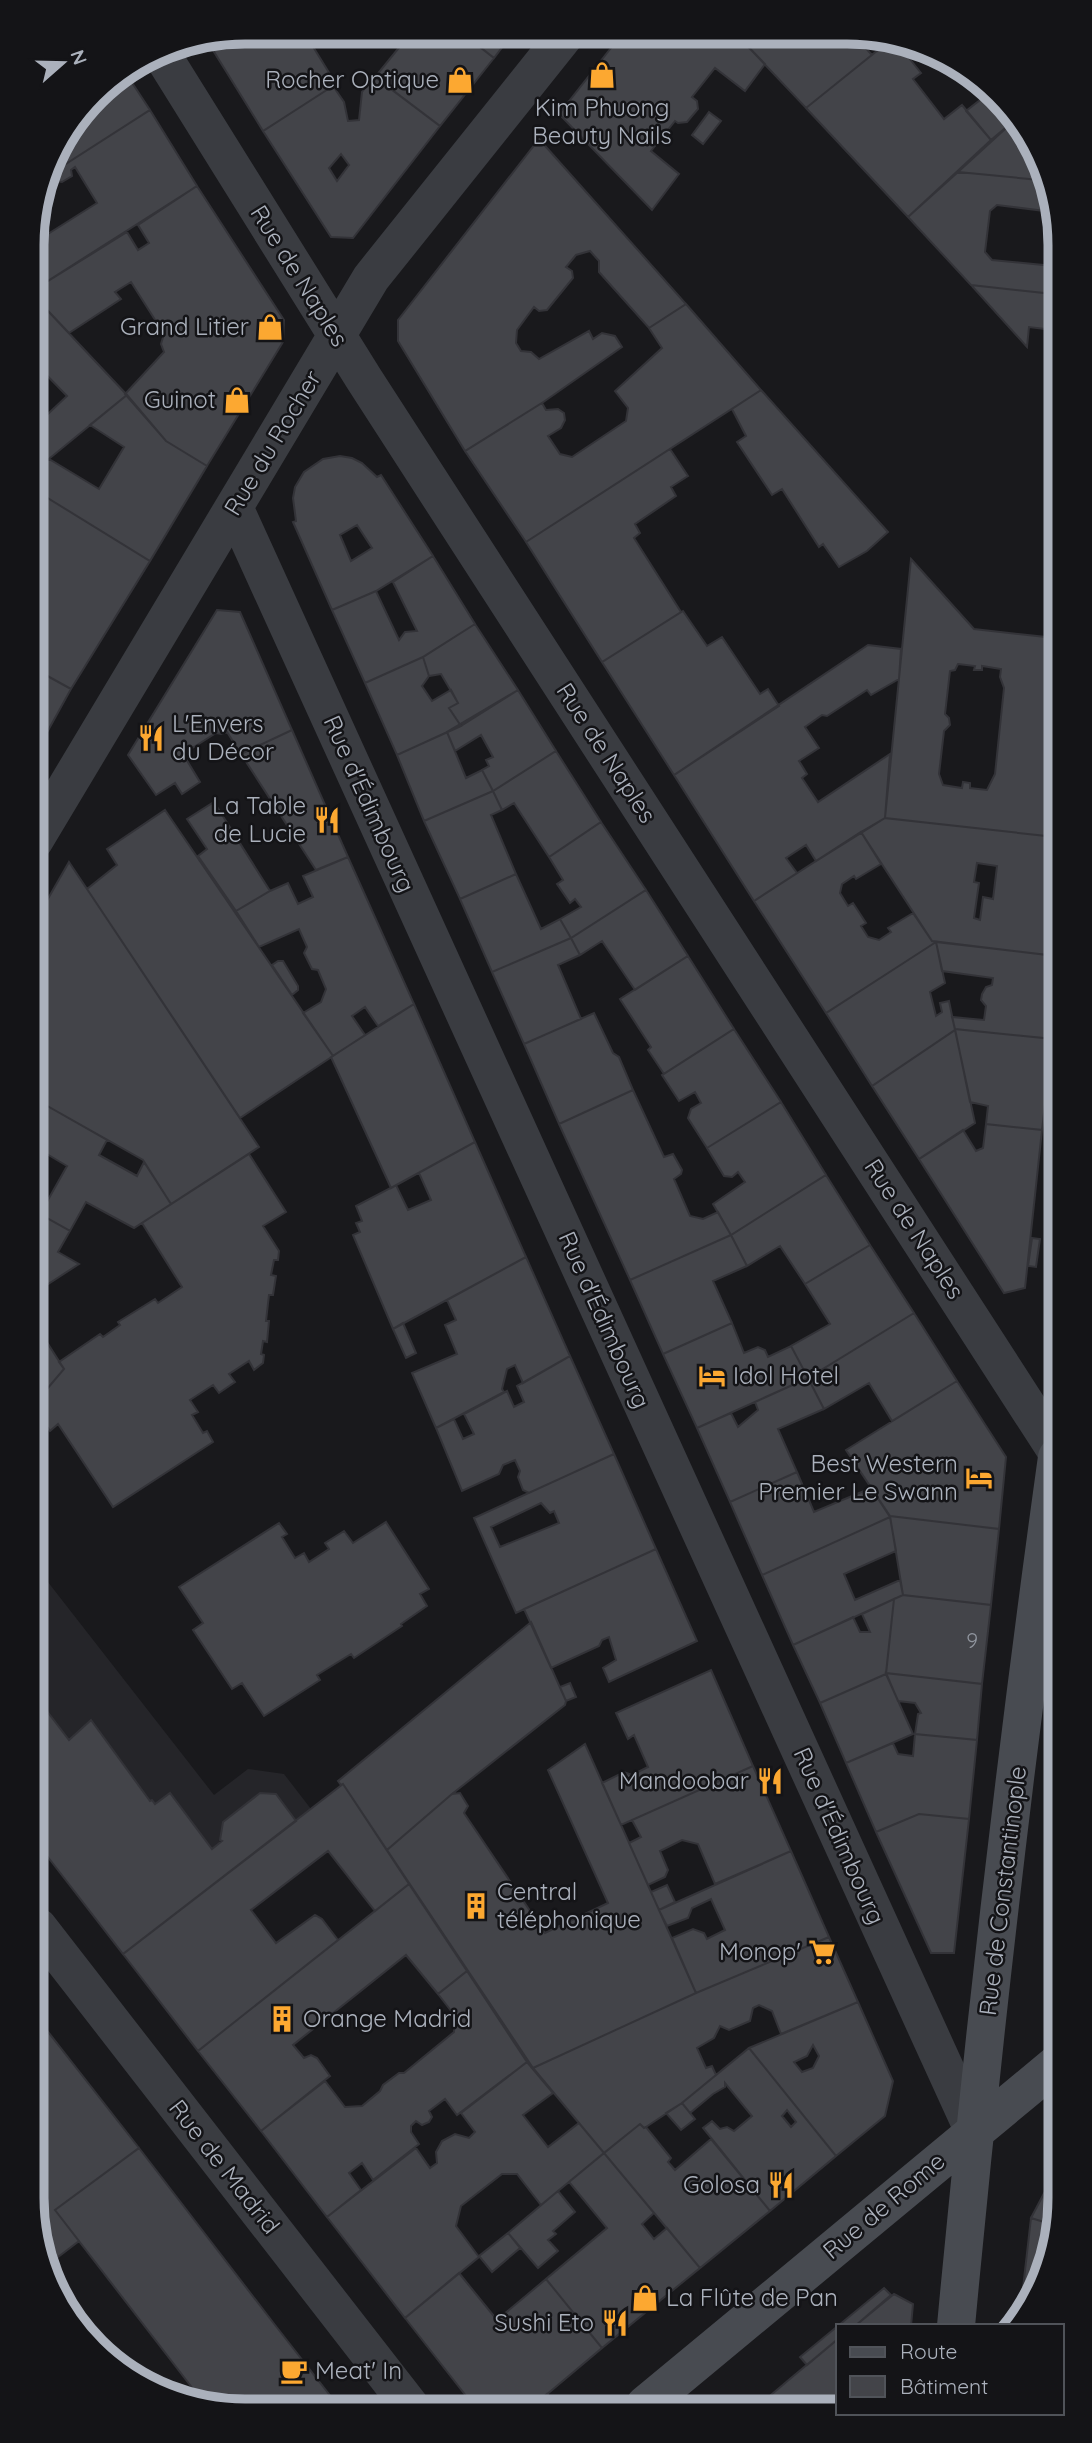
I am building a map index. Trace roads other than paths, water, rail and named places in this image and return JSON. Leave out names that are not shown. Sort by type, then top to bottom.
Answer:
[{"type":"main road","name":"Rue de Constantinople","points":[[956,2324],[974,2132],[1048,1520]]},
{"type":"main road","name":"Rue de Rome","points":[[652,2399],[1048,2071]]},
{"type":"street","name":"Rue du Rocher","points":[[44,824],[371,278],[557,44]]},
{"type":"street","name":"Rue de Naples","points":[[165,61],[337,337],[1048,1440]]},
{"type":"street","name":"Rue d'Édimbourg","points":[[234,508],[974,2132]]},
{"type":"street","name":"Rue de Madrid","points":[[44,1935],[405,2399]]},
{"type":"place","name":"Kim Phuong Beauty Nails","points":[[602,75]]},
{"type":"place","name":"Rocher Optique","points":[[460,80]]},
{"type":"place","name":"Grand Litier","points":[[270,327]]},
{"type":"place","name":"Guinot","points":[[237,400]]},
{"type":"place","name":"L'Envers du Décor","points":[[151,738]]},
{"type":"place","name":"La Table de Lucie","points":[[327,820]]},
{"type":"place","name":"Idol Hotel","points":[[712,1376]]},
{"type":"place","name":"Best Western Premier Le Swann","points":[[979,1478]]},
{"type":"place","name":"Mandoobar","points":[[770,1781]]},
{"type":"place","name":"Central téléphonique","points":[[476,1906]]},
{"type":"place","name":"Monop'","points":[[822,1952]]},
{"type":"place","name":"Orange Madrid","points":[[282,2019]]},
{"type":"place","name":"Golosa","points":[[781,2185]]},
{"type":"place","name":"La Flûte de Pan","points":[[645,2298]]},
{"type":"place","name":"Sushi Eto","points":[[615,2323]]},
{"type":"place","name":"Meat' In","points":[[294,2371]]}]
